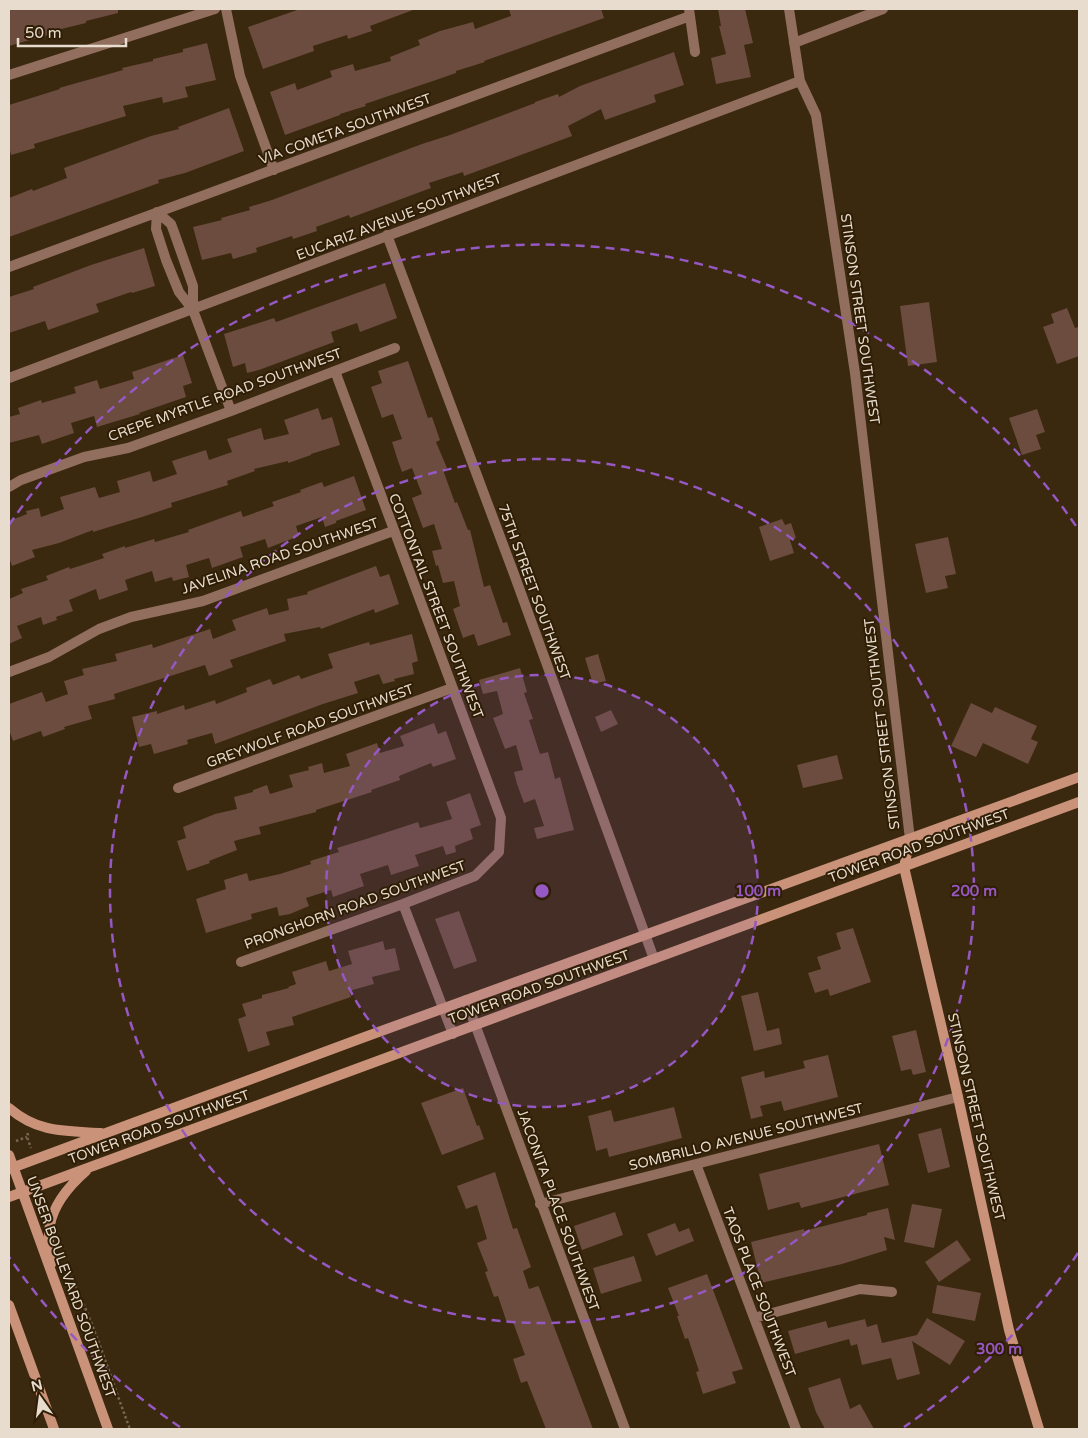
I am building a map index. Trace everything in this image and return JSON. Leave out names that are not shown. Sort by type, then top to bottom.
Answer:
[{"type":"street","points":[[9,75],[215,9]]},
{"type":"street","points":[[226,9],[240,76],[274,170]]},
{"type":"street","name":"STINSON STREET SOUTHWEST","points":[[789,9],[800,81],[816,115],[855,373],[910,839],[904,867],[958,1096],[1009,1330],[1039,1429]]},
{"type":"street","points":[[794,43],[884,9]]},
{"type":"street","points":[[690,12],[695,52]]},
{"type":"street","name":"VIA COMETA SOUTHWEST","points":[[9,267],[274,170],[690,12]]},
{"type":"street","name":"EUCARIZ AVENUE SOUTHWEST","points":[[9,378],[800,81]]},
{"type":"street","points":[[157,212],[171,224],[174,232],[193,286],[193,310]]},
{"type":"street","points":[[157,212],[156,229],[166,260],[179,292],[193,310],[231,411]]},
{"type":"street","name":"75TH STREET SOUTHWEST","points":[[387,236],[654,959]]},
{"type":"street","name":"CREPE MYRTLE ROAD SOUTHWEST","points":[[9,487],[21,480],[84,457],[128,448],[231,411],[395,348]]},
{"type":"street","name":"COTTONTAIL STREET SOUTHWEST","points":[[335,371],[501,818],[499,852]]},
{"type":"street","name":"JAVELINA ROAD SOUTHWEST","points":[[9,672],[49,657],[99,629],[123,620],[203,601],[393,531]]},
{"type":"street","name":"GREYWOLF ROAD SOUTHWEST","points":[[178,788],[452,688]]},
{"type":"street","name":"TOWER ROAD SOUTHWEST","points":[[11,1168],[645,934],[1079,777]]},
{"type":"street","name":"TOWER ROAD SOUTHWEST","points":[[9,1197],[1079,802]]},
{"type":"street","name":"PRONGHORN ROAD SOUTHWEST","points":[[241,962],[404,904],[475,876],[499,852]]},
{"type":"street","points":[[404,904],[453,1034]]},
{"type":"street","name":"JACONITA PLACE SOUTHWEST","points":[[466,1000],[540,1204],[625,1429]]},
{"type":"street","name":"SOMBRILLO AVENUE SOUTHWEST","points":[[540,1204],[958,1096]]},
{"type":"street","points":[[9,1108],[22,1120],[54,1130],[107,1133]]},
{"type":"street","name":"UNSER BOULEVARD SOUTHWEST","points":[[9,1155],[11,1168],[22,1192],[108,1429]]},
{"type":"street","name":"TAOS PLACE SOUTHWEST","points":[[696,1164],[796,1429]]},
{"type":"street","points":[[51,1275],[49,1226],[71,1184],[91,1167]]},
{"type":"street","points":[[754,1318],[860,1289],[892,1292]]},
{"type":"street","points":[[9,1304],[54,1429]]},
{"type":"path","points":[[29,1130],[27,1137],[30,1148]]},
{"type":"path","points":[[16,1141],[27,1137]]},
{"type":"path","points":[[64,1263],[90,1321],[130,1429]]},
{"type":"building","points":[[9,9],[118,9],[118,13],[86,21],[86,23],[57,30],[58,32],[9,46]]},
{"type":"building","points":[[300,9],[413,10],[370,26],[372,31],[348,39],[347,35],[313,46],[314,51],[263,69],[248,27]]},
{"type":"building","points":[[509,9],[601,9],[604,18],[456,71],[456,73],[365,104],[366,106],[285,135],[270,92],[295,83],[297,90],[332,77],[330,71],[353,64],[355,71],[391,61],[390,57],[420,45],[418,40],[440,31],[473,22],[475,29],[511,16]]},
{"type":"building","points":[[718,9],[745,9],[753,43],[744,45],[751,77],[716,84],[711,58],[726,54],[719,26],[721,26]]},
{"type":"building","points":[[207,43],[216,80],[185,87],[188,97],[163,103],[162,97],[123,106],[126,116],[34,144],[35,148],[11,155],[9,146],[9,105],[59,88],[123,70],[122,68],[153,61],[153,59],[183,52],[183,49]]},
{"type":"building","points":[[674,52],[684,85],[654,95],[656,102],[605,120],[601,109],[568,126],[572,136],[464,176],[463,172],[429,183],[431,188],[350,218],[349,215],[316,227],[317,231],[293,239],[292,236],[256,248],[257,252],[233,259],[231,253],[202,260],[193,227],[222,220],[221,218],[250,210],[249,207],[450,135],[535,102],[558,94],[559,97],[580,86]]},
{"type":"building","points":[[229,108],[244,151],[185,173],[158,180],[159,183],[9,237],[9,198],[67,178],[64,168],[151,136],[179,129],[178,127]]},
{"type":"building","points":[[144,248],[155,286],[96,304],[99,312],[48,330],[45,321],[9,333],[9,297],[34,289],[33,287],[91,265]]},
{"type":"building","points":[[385,283],[397,318],[360,332],[357,323],[331,332],[334,342],[259,370],[247,373],[245,363],[233,367],[224,334],[274,318],[276,322]]},
{"type":"building","points":[[929,302],[937,362],[908,366],[900,306]]},
{"type":"building","points":[[1067,308],[1075,328],[1079,327],[1079,356],[1057,364],[1043,327],[1054,323],[1051,314]]},
{"type":"building","points":[[183,355],[192,383],[183,386],[186,397],[97,427],[94,416],[71,423],[74,433],[42,444],[39,435],[9,443],[9,417],[20,414],[18,408],[41,400],[42,403],[76,393],[74,387],[97,380],[100,389],[134,379],[132,372]]},
{"type":"building","points":[[408,361],[428,418],[432,417],[440,440],[436,442],[447,468],[443,470],[455,503],[457,502],[468,530],[470,530],[484,587],[490,585],[503,623],[507,622],[511,635],[478,646],[474,634],[463,638],[453,609],[460,606],[454,581],[443,583],[432,551],[442,549],[434,524],[423,528],[412,498],[422,494],[412,468],[402,472],[392,442],[402,439],[393,414],[382,418],[371,387],[382,383],[378,371]]},
{"type":"building","points":[[318,408],[322,420],[332,417],[340,445],[288,463],[288,461],[254,469],[255,471],[227,481],[228,485],[171,503],[172,507],[32,550],[35,557],[12,566],[9,557],[9,521],[27,514],[26,511],[39,508],[41,517],[64,509],[60,497],[95,487],[99,498],[120,492],[117,481],[150,471],[153,482],[177,474],[172,461],[206,450],[209,460],[232,452],[227,439],[261,428],[264,440],[289,434],[284,420]]},
{"type":"building","points":[[1037,409],[1045,432],[1036,435],[1041,449],[1022,455],[1009,418]]},
{"type":"building","points":[[354,476],[366,510],[325,527],[322,517],[296,526],[299,536],[268,548],[265,539],[240,547],[243,557],[212,568],[209,558],[186,565],[189,577],[173,581],[172,577],[155,582],[152,571],[125,580],[128,590],[99,600],[96,589],[69,600],[73,611],[56,617],[57,620],[43,625],[41,617],[17,626],[22,638],[9,644],[9,599],[23,593],[21,589],[48,580],[46,576],[69,567],[70,569],[104,558],[102,554],[125,546],[125,548],[154,539],[155,542],[189,532],[188,530],[241,511],[243,517],[274,506],[272,502],[301,492],[300,490],[322,482],[324,487]]},
{"type":"building","points":[[782,519],[785,525],[791,523],[796,538],[790,540],[794,553],[770,561],[759,527]]},
{"type":"building","points":[[948,537],[956,574],[945,576],[948,588],[926,593],[915,544]]},
{"type":"building","points":[[376,566],[380,577],[389,574],[399,604],[375,613],[374,609],[321,629],[320,627],[284,634],[286,641],[230,660],[233,667],[209,676],[205,665],[114,694],[115,699],[88,706],[92,719],[64,727],[65,729],[43,737],[41,731],[13,741],[9,730],[9,704],[42,692],[46,702],[68,694],[64,681],[84,675],[82,669],[117,661],[115,654],[152,644],[153,648],[210,629],[213,639],[236,630],[232,620],[267,608],[269,615],[289,610],[287,599],[308,594],[307,592]]},
{"type":"building","points":[[412,634],[418,661],[412,663],[414,674],[383,684],[379,674],[354,682],[358,693],[215,744],[212,733],[187,740],[188,744],[154,754],[151,744],[139,747],[132,717],[157,711],[157,714],[184,705],[185,710],[215,700],[216,704],[247,692],[246,688],[270,679],[273,685],[299,675],[301,679],[333,668],[328,654],[369,642],[370,645]]},
{"type":"building","points":[[598,654],[606,681],[593,684],[585,658]]},
{"type":"building","points":[[520,668],[527,692],[524,693],[533,719],[529,720],[540,754],[548,752],[555,779],[560,777],[574,830],[537,839],[534,828],[544,826],[535,799],[524,803],[517,784],[514,772],[523,770],[516,745],[505,749],[493,718],[503,714],[497,691],[483,694],[479,680]]},
{"type":"building","points":[[971,703],[992,713],[995,707],[1037,726],[1031,739],[1038,742],[1028,764],[983,743],[976,757],[951,746]]},
{"type":"building","points":[[611,710],[618,724],[601,732],[595,717]]},
{"type":"building","points":[[434,723],[438,734],[446,731],[456,759],[433,767],[431,763],[399,776],[400,780],[371,790],[372,792],[316,810],[316,812],[259,827],[261,834],[234,841],[237,850],[209,861],[210,863],[187,871],[177,841],[186,838],[183,827],[215,814],[237,809],[234,797],[253,792],[253,790],[267,785],[270,794],[293,787],[289,775],[309,770],[308,767],[322,763],[324,773],[350,766],[346,754],[377,743],[380,753],[404,746],[400,736]]},
{"type":"building","points":[[837,755],[843,779],[803,788],[797,765]]},
{"type":"building","points":[[470,793],[481,825],[470,829],[473,839],[455,846],[456,852],[446,855],[443,846],[415,855],[419,866],[391,875],[388,865],[360,874],[364,886],[333,897],[331,890],[306,898],[309,906],[290,914],[279,916],[277,907],[251,914],[252,919],[206,933],[196,899],[226,889],[224,880],[247,873],[249,881],[280,874],[311,864],[310,861],[339,852],[337,848],[418,822],[420,828],[452,819],[446,802]]},
{"type":"building","points":[[459,911],[477,961],[454,969],[435,919]]},
{"type":"building","points":[[853,928],[871,982],[830,996],[828,989],[815,993],[808,973],[821,969],[817,957],[841,949],[836,933]]},
{"type":"building","points":[[383,941],[385,950],[395,948],[400,970],[372,977],[374,984],[349,991],[351,997],[292,1017],[294,1025],[266,1032],[270,1045],[248,1052],[238,1019],[246,1016],[242,1004],[296,984],[292,972],[326,961],[329,971],[352,964],[348,951]]},
{"type":"building","points":[[758,992],[767,1031],[779,1028],[782,1044],[754,1051],[741,996]]},
{"type":"building","points":[[916,1030],[926,1072],[913,1075],[911,1069],[901,1071],[892,1036]]},
{"type":"building","points":[[828,1055],[838,1097],[784,1111],[781,1101],[760,1106],[763,1116],[751,1119],[741,1077],[764,1071],[765,1078],[805,1068],[803,1061]]},
{"type":"building","points":[[463,1088],[477,1126],[479,1125],[484,1139],[442,1155],[421,1103]]},
{"type":"building","points":[[674,1107],[682,1138],[609,1157],[607,1148],[596,1151],[588,1116],[611,1110],[614,1122]]},
{"type":"building","points":[[941,1128],[950,1167],[928,1173],[918,1134]]},
{"type":"building","points":[[879,1144],[889,1185],[801,1208],[799,1202],[768,1210],[759,1174]]},
{"type":"building","points":[[495,1172],[513,1229],[517,1228],[531,1267],[523,1271],[529,1289],[539,1287],[593,1429],[546,1429],[527,1381],[521,1383],[513,1359],[525,1355],[513,1322],[507,1323],[498,1296],[494,1297],[485,1272],[488,1271],[477,1243],[487,1239],[477,1205],[466,1209],[457,1186]]},
{"type":"building","points":[[912,1204],[942,1209],[934,1248],[904,1242]]},
{"type":"building","points":[[888,1208],[895,1240],[884,1237],[887,1250],[842,1264],[761,1283],[751,1242],[804,1229],[804,1231]]},
{"type":"building","points":[[615,1212],[623,1235],[582,1250],[574,1226]]},
{"type":"building","points":[[675,1223],[679,1232],[689,1228],[694,1241],[656,1256],[647,1234]]},
{"type":"building","points":[[957,1240],[971,1260],[939,1282],[925,1262]]},
{"type":"building","points":[[634,1256],[642,1281],[601,1294],[593,1268]]},
{"type":"building","points":[[707,1274],[743,1369],[732,1372],[736,1383],[703,1394],[696,1372],[699,1371],[688,1338],[685,1339],[677,1316],[679,1316],[668,1288]]},
{"type":"building","points":[[937,1285],[981,1293],[975,1321],[932,1313]]},
{"type":"building","points":[[927,1318],[965,1341],[950,1365],[912,1341],[920,1374],[897,1380],[891,1358],[862,1365],[857,1344],[851,1346],[849,1339],[795,1354],[788,1331],[826,1321],[828,1328],[865,1319],[867,1327],[877,1324],[882,1343],[917,1335]]},
{"type":"building","points":[[840,1378],[850,1409],[860,1404],[874,1429],[825,1429],[816,1412],[808,1388]]}]
